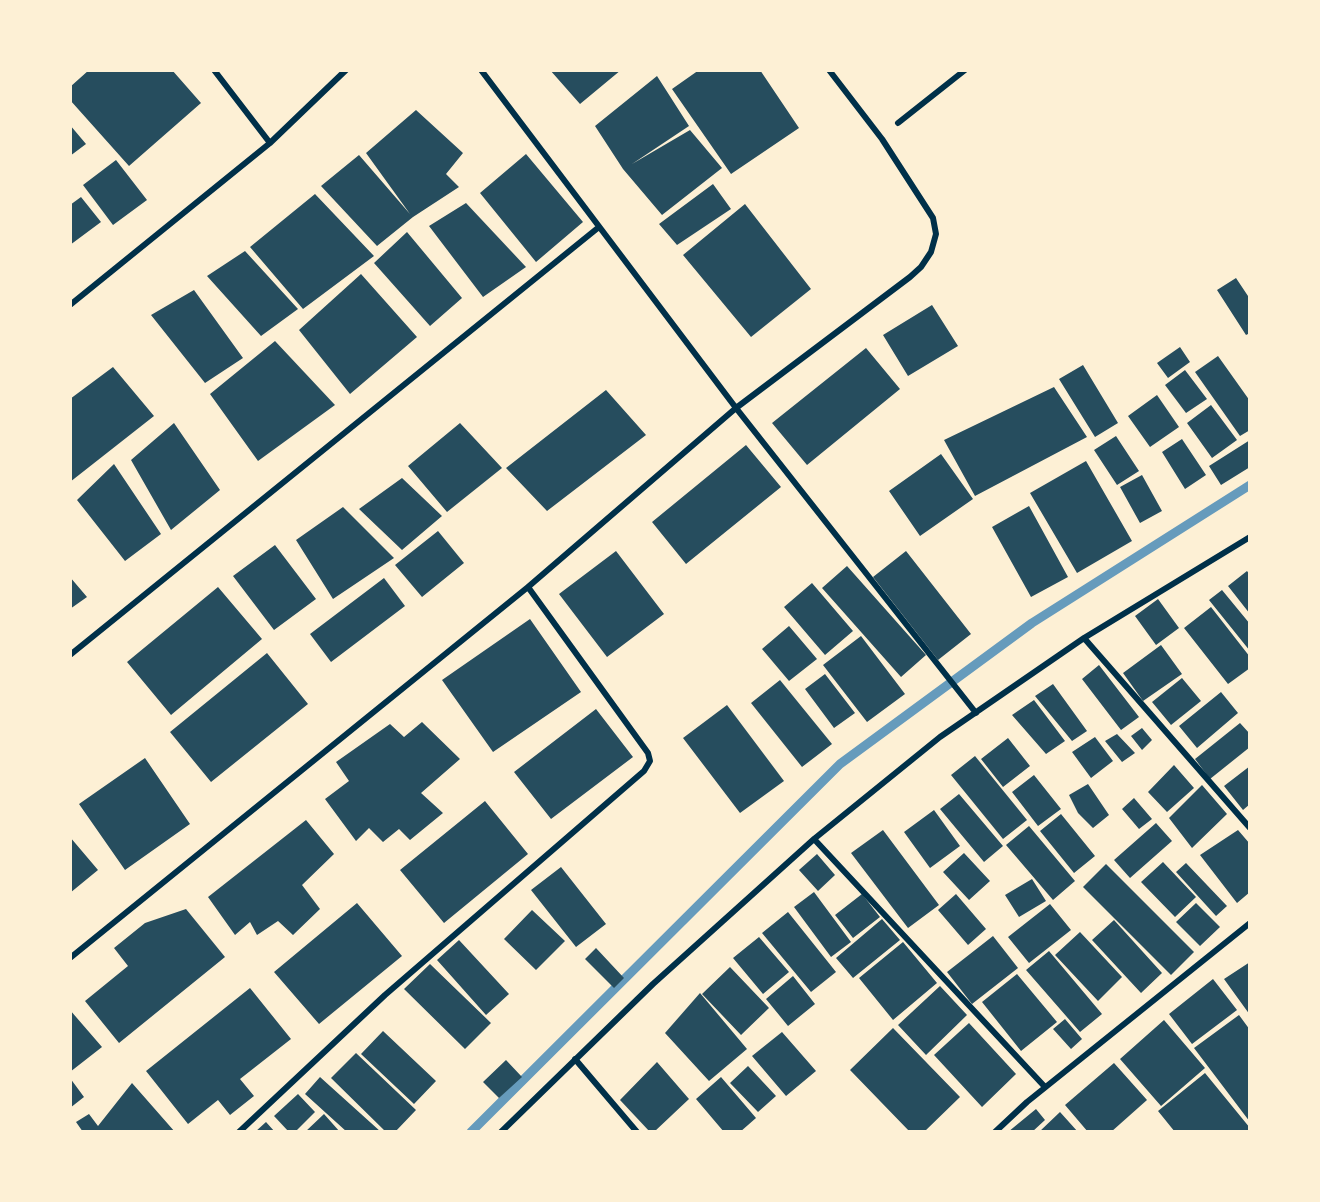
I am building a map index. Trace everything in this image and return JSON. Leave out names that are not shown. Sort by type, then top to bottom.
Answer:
[{"type":"street","points":[[214,70],[270,143]]},
{"type":"street","points":[[71,304],[270,143],[346,70]]},
{"type":"street","points":[[481,70],[736,408],[975,713]]},
{"type":"street","points":[[70,958],[528,587],[736,408],[910,277],[926,260],[936,234],[929,209],[882,139],[829,70]]},
{"type":"street","points":[[898,123],[965,70]]},
{"type":"street","points":[[70,655],[599,227]]},
{"type":"street","points":[[501,1131],[653,984],[814,838],[940,737],[1084,638],[1250,537]]},
{"type":"street","points":[[239,1131],[385,994],[644,771],[650,760],[648,753],[528,587]]},
{"type":"street","points":[[1084,638],[1250,828]]},
{"type":"street","points":[[814,838],[1045,1087]]},
{"type":"street","points":[[995,1131],[1027,1101],[1250,923]]},
{"type":"street","points":[[575,1059],[637,1131]]},
{"type":"building","points":[[89,70],[172,70],[201,103],[129,166],[70,100],[70,87]]},
{"type":"building","points":[[550,70],[621,70],[580,104]]},
{"type":"building","points":[[699,70],[760,70],[799,128],[731,174],[672,89]]},
{"type":"building","points":[[657,76],[689,126],[632,164],[690,130],[722,168],[662,215],[623,169],[595,126]]},
{"type":"building","points":[[416,110],[463,153],[446,174],[459,187],[413,217],[377,246],[321,186],[359,155],[410,214],[366,153]]},
{"type":"building","points":[[70,125],[86,144],[70,156]]},
{"type":"building","points":[[526,154],[583,222],[536,262],[480,193]]},
{"type":"building","points":[[116,160],[147,200],[113,225],[83,185]]},
{"type":"building","points":[[713,184],[731,209],[677,245],[659,224]]},
{"type":"building","points":[[315,194],[374,256],[303,309],[250,247]]},
{"type":"building","points":[[81,197],[101,222],[70,245],[70,205]]},
{"type":"building","points":[[466,203],[526,267],[483,297],[429,226]]},
{"type":"building","points":[[745,204],[811,289],[751,337],[683,255]]},
{"type":"building","points":[[407,232],[462,298],[430,326],[374,263]]},
{"type":"building","points":[[245,251],[298,309],[261,336],[207,276]]},
{"type":"building","points":[[361,274],[417,337],[350,394],[299,330]]},
{"type":"building","points":[[1236,278],[1250,299],[1250,333],[1246,335],[1217,290]]},
{"type":"building","points":[[194,290],[243,358],[205,383],[151,315]]},
{"type":"building","points":[[932,305],[958,346],[908,376],[883,335]]},
{"type":"building","points":[[275,341],[335,405],[258,461],[210,394]]},
{"type":"building","points":[[1180,347],[1190,362],[1168,378],[1157,363]]},
{"type":"building","points":[[866,348],[900,389],[807,465],[772,423]]},
{"type":"building","points":[[1218,356],[1250,401],[1250,430],[1240,436],[1195,372]]},
{"type":"building","points":[[1083,365],[1118,423],[1095,437],[1059,379]]},
{"type":"building","points":[[113,367],[154,416],[70,482],[70,399]]},
{"type":"building","points":[[1185,370],[1207,399],[1186,413],[1165,385]]},
{"type":"building","points":[[1054,387],[1087,437],[975,496],[944,440]]},
{"type":"building","points":[[606,390],[646,435],[547,511],[506,468]]},
{"type":"building","points":[[1157,395],[1179,427],[1150,447],[1128,416]]},
{"type":"building","points":[[1211,405],[1237,440],[1212,458],[1187,423]]},
{"type":"building","points":[[174,423],[220,490],[171,530],[131,460]]},
{"type":"building","points":[[460,423],[502,468],[447,512],[408,466]]},
{"type":"building","points":[[1116,436],[1139,471],[1117,485],[1094,450]]},
{"type":"building","points":[[1182,439],[1206,475],[1185,489],[1162,452]]},
{"type":"building","points":[[1250,440],[1250,467],[1221,485],[1209,466]]},
{"type":"building","points":[[746,445],[781,487],[686,564],[652,522]]},
{"type":"building","points":[[941,454],[973,499],[920,536],[889,491]]},
{"type":"building","points":[[1086,461],[1132,541],[1077,573],[1030,493]]},
{"type":"building","points":[[114,464],[161,534],[125,561],[77,500]]},
{"type":"building","points":[[1142,475],[1162,511],[1140,523],[1120,487]]},
{"type":"building","points":[[402,478],[442,516],[402,550],[359,509]]},
{"type":"building","points":[[1029,506],[1068,577],[1031,597],[992,527]]},
{"type":"building","points":[[343,507],[394,558],[333,599],[296,540]]},
{"type":"building","points":[[438,531],[464,563],[422,597],[395,565]]},
{"type":"building","points":[[275,545],[316,599],[274,630],[233,576]]},
{"type":"building","points":[[616,551],[664,614],[607,657],[559,594]]},
{"type":"building","points":[[906,551],[971,634],[938,660],[873,577]]},
{"type":"building","points":[[847,566],[926,655],[901,677],[822,588]]},
{"type":"building","points":[[1247,571],[1250,575],[1250,614],[1228,586]]},
{"type":"building","points":[[70,577],[87,597],[70,609]]},
{"type":"building","points":[[384,578],[405,606],[331,662],[310,634]]},
{"type":"building","points":[[812,583],[853,631],[825,655],[784,607]]},
{"type":"building","points":[[218,587],[262,639],[171,715],[127,662]]},
{"type":"building","points":[[1222,590],[1250,624],[1250,651],[1209,600]]},
{"type":"building","points":[[1158,599],[1179,628],[1156,645],[1135,616]]},
{"type":"building","points":[[1211,607],[1250,657],[1250,668],[1228,684],[1184,628]]},
{"type":"building","points":[[530,619],[581,692],[493,752],[442,680]]},
{"type":"building","points":[[789,626],[817,659],[789,681],[762,649]]},
{"type":"building","points":[[861,636],[905,694],[867,722],[823,665]]},
{"type":"building","points":[[1161,645],[1182,674],[1143,701],[1123,673]]},
{"type":"building","points":[[267,653],[308,704],[211,782],[170,732]]},
{"type":"building","points":[[1099,665],[1139,717],[1121,730],[1082,679]]},
{"type":"building","points":[[825,674],[855,713],[834,728],[805,689]]},
{"type":"building","points":[[1182,678],[1201,701],[1171,725],[1152,702]]},
{"type":"building","points":[[780,680],[832,744],[802,767],[751,703]]},
{"type":"building","points":[[1053,684],[1087,731],[1072,741],[1035,696]]},
{"type":"building","points":[[1221,692],[1238,713],[1197,748],[1179,726]]},
{"type":"building","points":[[1034,700],[1065,741],[1046,754],[1012,715]]},
{"type":"building","points":[[727,705],[784,781],[740,813],[683,738]]},
{"type":"building","points":[[596,709],[633,757],[551,819],[514,772]]},
{"type":"building","points":[[422,722],[460,759],[421,793],[443,813],[410,840],[399,829],[383,842],[369,828],[356,841],[325,799],[349,781],[336,762],[390,724],[404,737]]},
{"type":"building","points":[[1240,723],[1250,734],[1250,747],[1210,779],[1195,759]]},
{"type":"building","points":[[1142,728],[1152,740],[1142,750],[1131,736]]},
{"type":"building","points":[[1117,734],[1135,753],[1122,762],[1105,741]]},
{"type":"building","points":[[1095,737],[1113,761],[1091,778],[1072,752]]},
{"type":"building","points":[[1008,738],[1030,766],[1003,787],[981,759]]},
{"type":"building","points":[[975,756],[1027,820],[1003,839],[951,775]]},
{"type":"building","points":[[145,758],[190,824],[125,870],[79,804]]},
{"type":"building","points":[[1174,765],[1194,788],[1167,812],[1148,792]]},
{"type":"building","points":[[1250,766],[1250,804],[1243,810],[1224,786]]},
{"type":"building","points":[[1034,775],[1061,809],[1038,826],[1012,792]]},
{"type":"building","points":[[1088,784],[1109,815],[1093,828],[1078,813],[1069,795]]},
{"type":"building","points":[[1202,785],[1227,814],[1192,848],[1169,818]]},
{"type":"building","points":[[959,794],[1003,846],[984,862],[940,809]]},
{"type":"building","points":[[1134,798],[1152,819],[1139,829],[1122,809]]},
{"type":"building","points":[[485,801],[528,854],[444,923],[400,870]]},
{"type":"building","points":[[934,810],[960,846],[930,868],[904,832]]},
{"type":"building","points":[[1061,814],[1095,856],[1074,873],[1040,831]]},
{"type":"building","points":[[306,820],[334,854],[302,885],[320,909],[293,935],[278,921],[257,935],[250,922],[235,935],[208,897]]},
{"type":"building","points":[[1156,823],[1172,841],[1130,878],[1114,860]]},
{"type":"building","points":[[1029,826],[1075,881],[1053,900],[1006,845]]},
{"type":"building","points":[[883,830],[939,905],[908,928],[851,853]]},
{"type":"building","points":[[1238,830],[1250,844],[1250,892],[1237,903],[1200,855]]},
{"type":"building","points":[[70,837],[98,870],[70,893]]},
{"type":"building","points":[[964,853],[990,881],[969,900],[943,872]]},
{"type":"building","points":[[817,854],[835,875],[818,891],[799,870]]},
{"type":"building","points":[[1163,862],[1196,897],[1175,917],[1141,882]]},
{"type":"building","points":[[1186,863],[1227,906],[1216,916],[1176,872]]},
{"type":"building","points":[[1106,864],[1194,952],[1171,975],[1083,887]]},
{"type":"building","points":[[561,867],[606,924],[576,947],[531,890]]},
{"type":"building","points":[[1032,879],[1046,901],[1019,917],[1005,895]]},
{"type":"building","points":[[814,892],[851,942],[831,957],[794,907]]},
{"type":"building","points":[[862,894],[880,917],[853,938],[835,915]]},
{"type":"building","points":[[956,894],[986,929],[968,945],[938,910]]},
{"type":"building","points":[[357,903],[402,956],[319,1024],[274,972]]},
{"type":"building","points":[[1196,903],[1220,927],[1200,946],[1176,922]]},
{"type":"building","points":[[1050,904],[1071,930],[1029,963],[1008,937]]},
{"type":"building","points":[[186,909],[225,957],[119,1043],[85,1001],[128,966],[114,948],[145,923]]},
{"type":"building","points":[[532,910],[565,941],[536,970],[504,939]]},
{"type":"building","points":[[788,912],[836,972],[811,992],[762,933]]},
{"type":"building","points":[[882,919],[900,940],[853,978],[836,958]]},
{"type":"building","points":[[1114,920],[1162,973],[1141,993],[1092,940]]},
{"type":"building","points":[[1080,932],[1122,977],[1098,1001],[1055,955]]},
{"type":"building","points":[[993,936],[1018,968],[972,1004],[947,972]]},
{"type":"building","points":[[759,937],[789,972],[763,994],[733,958]]},
{"type":"building","points":[[459,940],[509,994],[486,1015],[437,960]]},
{"type":"building","points":[[903,942],[937,983],[893,1020],[859,978]]},
{"type":"building","points":[[596,948],[624,978],[614,988],[585,959]]},
{"type":"building","points":[[1049,951],[1102,1014],[1080,1032],[1026,970]]},
{"type":"building","points":[[1250,962],[1250,1015],[1224,979]]},
{"type":"building","points":[[430,964],[491,1023],[465,1049],[404,989]]},
{"type":"building","points":[[730,967],[769,1008],[741,1035],[702,994]]},
{"type":"building","points":[[1017,974],[1057,1022],[1021,1051],[982,1002]]},
{"type":"building","points":[[793,976],[815,1004],[788,1026],[766,999]]},
{"type":"building","points":[[1213,979],[1237,1010],[1192,1044],[1169,1014]]},
{"type":"building","points":[[940,986],[967,1015],[926,1055],[898,1025]]},
{"type":"building","points":[[250,988],[291,1039],[240,1079],[254,1096],[230,1115],[218,1100],[188,1124],[146,1071]]},
{"type":"building","points":[[700,993],[747,1049],[709,1081],[665,1033]]},
{"type":"building","points":[[70,1010],[102,1047],[70,1072]]},
{"type":"building","points":[[1239,1015],[1250,1030],[1250,1122],[1194,1048]]},
{"type":"building","points":[[1065,1019],[1082,1039],[1071,1049],[1053,1029]]},
{"type":"building","points":[[1164,1020],[1205,1068],[1161,1106],[1120,1059]]},
{"type":"building","points":[[969,1023],[1016,1074],[982,1107],[934,1055]]},
{"type":"building","points":[[893,1028],[960,1097],[924,1132],[910,1132],[850,1070]]},
{"type":"building","points":[[383,1031],[436,1081],[414,1104],[361,1054]]},
{"type":"building","points":[[782,1032],[816,1071],[786,1096],[752,1056]]},
{"type":"building","points":[[356,1053],[416,1110],[395,1132],[386,1132],[331,1078]]},
{"type":"building","points":[[506,1060],[522,1077],[499,1098],[483,1082]]},
{"type":"building","points":[[657,1062],[689,1099],[654,1132],[650,1132],[620,1100]]},
{"type":"building","points":[[1114,1063],[1147,1100],[1111,1132],[1088,1132],[1065,1105]]},
{"type":"building","points":[[748,1066],[776,1096],[758,1112],[730,1083]]},
{"type":"building","points":[[1205,1073],[1250,1128],[1248,1132],[1175,1132],[1158,1111]]},
{"type":"building","points":[[320,1077],[381,1132],[347,1132],[305,1094]]},
{"type":"building","points":[[721,1077],[756,1118],[740,1132],[724,1132],[696,1099]]},
{"type":"building","points":[[70,1078],[84,1097],[70,1108]]},
{"type":"building","points":[[132,1083],[175,1132],[83,1132],[76,1122],[89,1114],[98,1126]]},
{"type":"building","points":[[298,1094],[315,1112],[295,1132],[289,1132],[274,1116]]},
{"type":"building","points":[[1036,1109],[1045,1120],[1032,1132],[1008,1132]]},
{"type":"building","points":[[1060,1112],[1078,1132],[1039,1132]]},
{"type":"building","points":[[324,1114],[340,1132],[305,1132]]},
{"type":"building","points":[[266,1122],[275,1132],[255,1132]]},
{"type":"waterway","points":[[471,1132],[840,764],[1032,623],[1250,485]]}]
